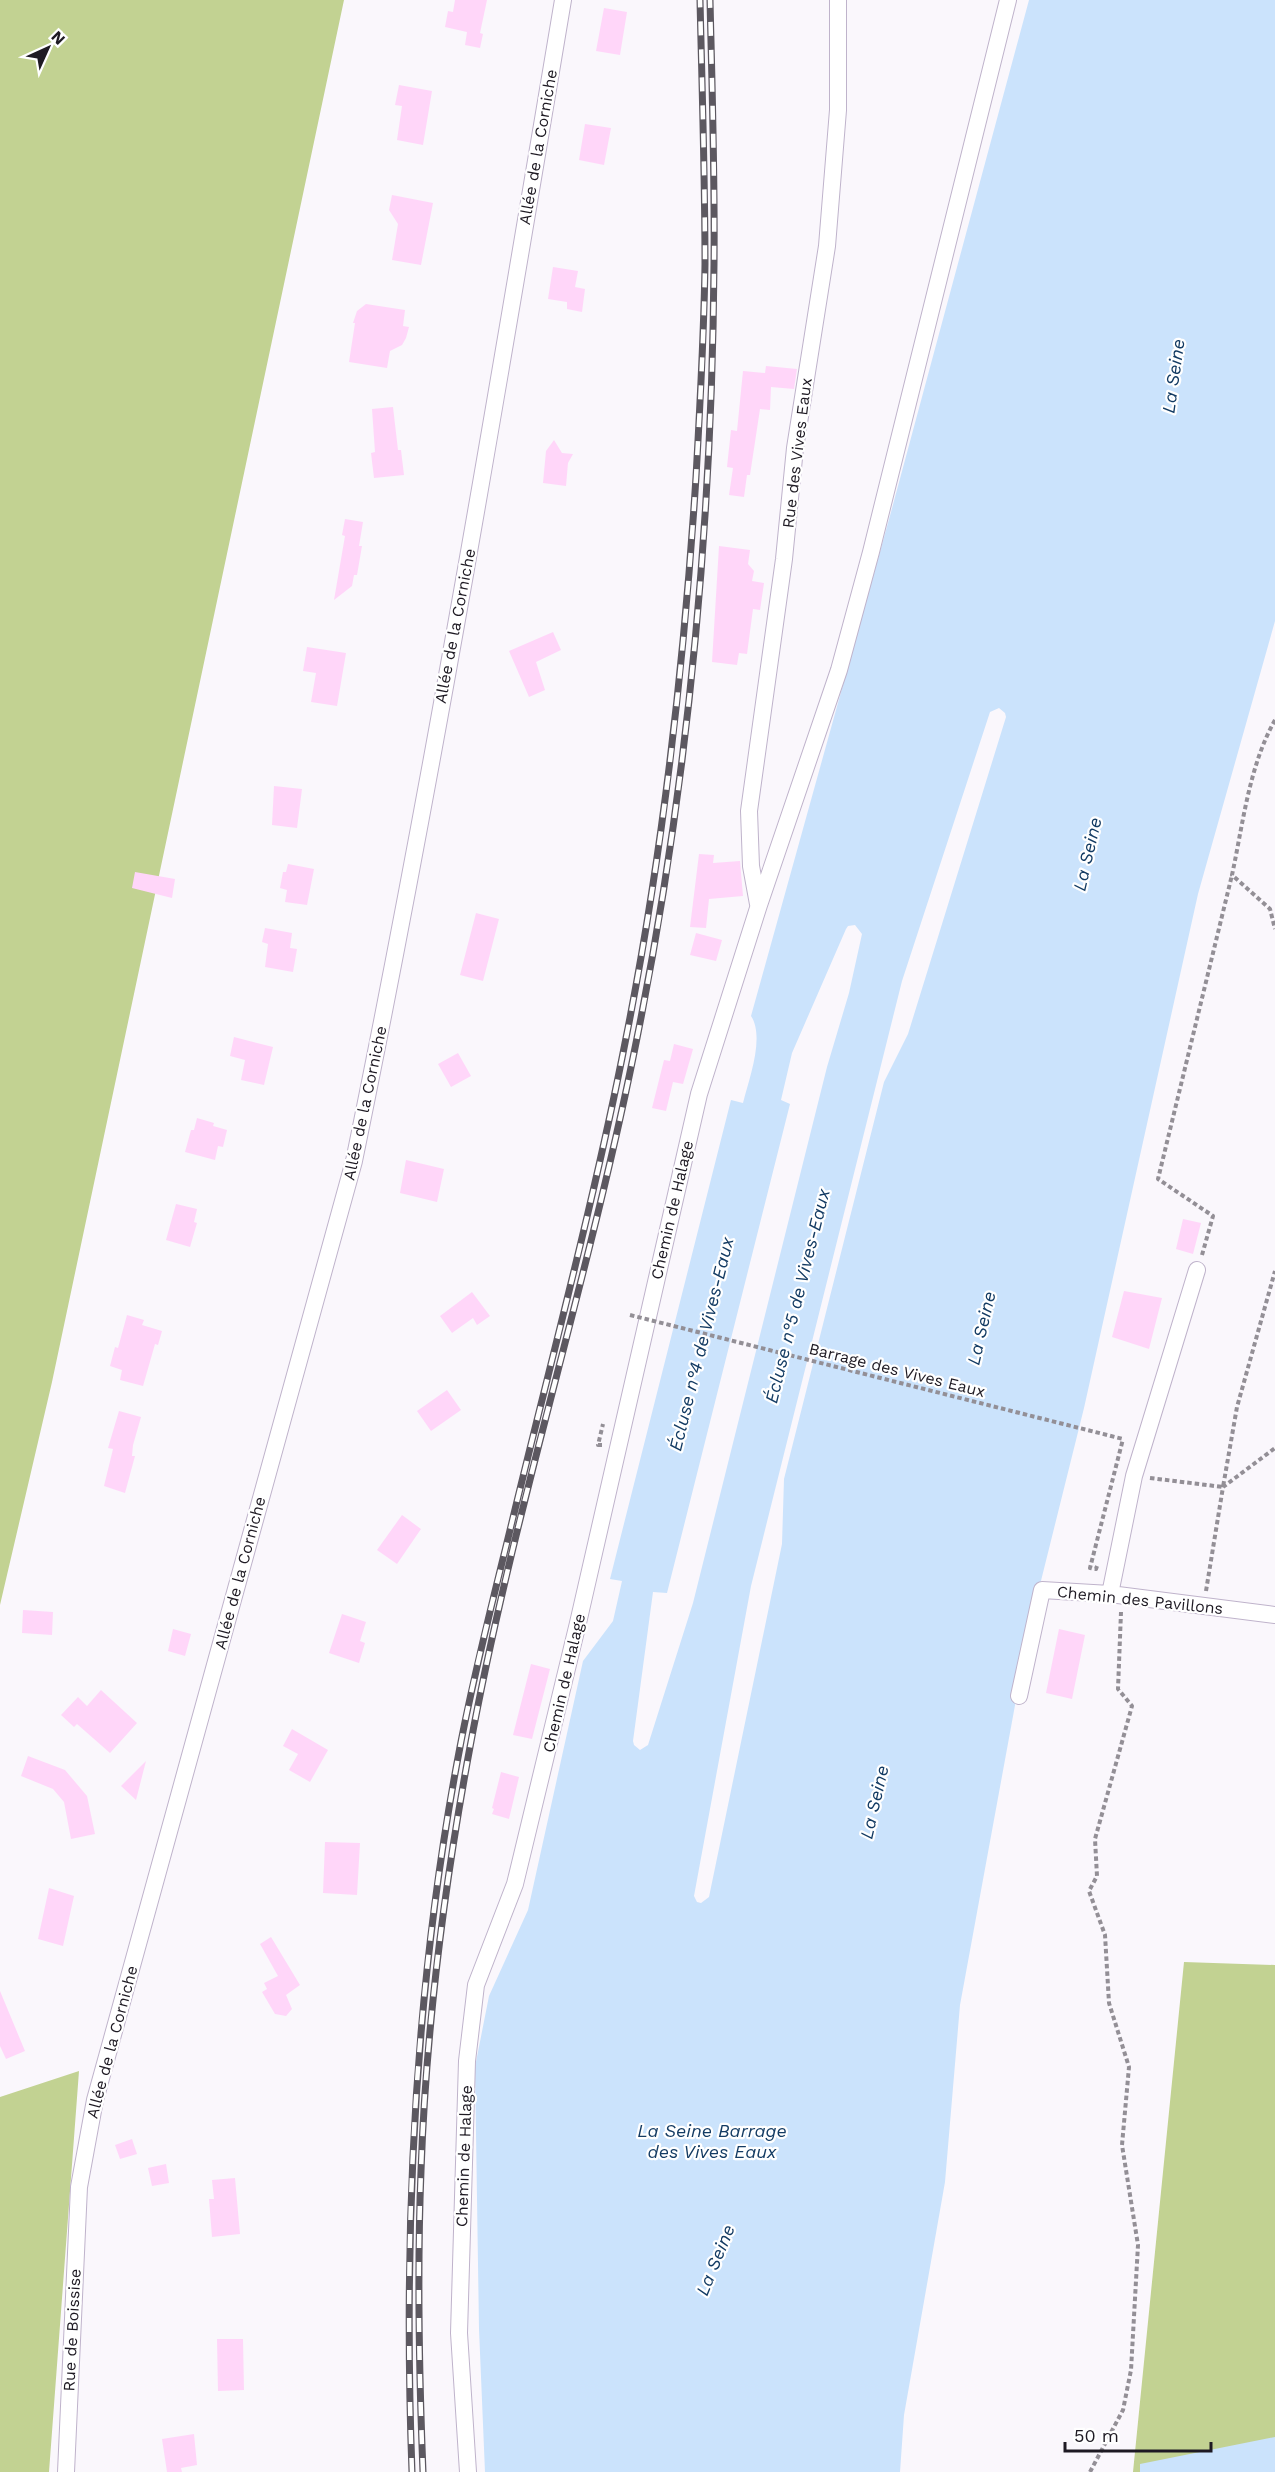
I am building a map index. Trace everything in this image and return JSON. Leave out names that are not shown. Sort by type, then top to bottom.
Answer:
[{"type":"street","name":"Allée de la Corniche","points":[[79,2187],[95,2100],[354,1161],[381,1029],[479,496],[563,0]]},
{"type":"street","name":"Rue des Vives Eaux","points":[[759,905],[751,866],[749,811],[784,559],[795,448],[828,246],[838,110],[838,0]]},
{"type":"street","name":"Chemin de Halage","points":[[468,2472],[459,2333],[467,2061],[476,1985],[515,1884],[578,1623],[699,1094],[759,905],[842,659],[871,552],[1008,0]]},
{"type":"street","points":[[1115,1595],[1134,1476],[1197,1270]]},
{"type":"street","name":"Chemin des Pavillons","points":[[1019,1696],[1042,1590],[1115,1595],[1275,1615]]},
{"type":"street","name":"Rue de Boissise","points":[[66,2472],[79,2187]]},
{"type":"path","points":[[1197,1270],[1213,1216],[1158,1179],[1254,775],[1275,720]]},
{"type":"path","points":[[1232,875],[1273,908],[1275,929]]},
{"type":"path","points":[[1203,1606],[1237,1407],[1275,1271]]},
{"type":"path","name":"Barrage des Vives Eaux","points":[[630,1316],[1123,1439]]},
{"type":"path","points":[[1134,1476],[1223,1487],[1275,1448]]},
{"type":"path","points":[[1090,2472],[1123,2409],[1131,2370],[1138,2246],[1122,2145],[1129,2067],[1109,2003],[1105,1935],[1089,1891],[1097,1876],[1095,1839],[1132,1706],[1118,1689],[1115,1595]]},
{"type":"green space","points":[[0,0],[344,0],[52,1382],[0,1605]]},
{"type":"green space","points":[[1184,1962],[1275,1965],[1275,2472],[1133,2472]]},
{"type":"green space","points":[[79,2071],[49,2472],[0,2472],[0,2097]]},
{"type":"water","name":"La Seine Barrage des Vives Eaux","points":[[1029,0],[1275,0],[1275,621],[1198,894],[1084,1408],[1029,1629],[960,2005],[945,2182],[904,2415],[900,2472],[485,2472],[479,2329],[475,2067],[489,1996],[528,1910],[583,1661],[613,1621],[622,1581],[610,1579],[731,1100],[743,1103],[752,1070],[756,1035],[751,1016],[891,512]],"holes":[[[999,708],[1006,717],[908,1034],[884,1082],[784,1479],[782,1544],[709,1897],[701,1903],[697,1902],[694,1896],[751,1586],[902,981],[990,712]],[[855,925],[862,934],[849,993],[827,1067],[693,1603],[648,1745],[640,1750],[633,1741],[653,1592],[667,1593],[790,1104],[781,1100],[792,1053],[846,929],[848,926]]]},
{"type":"water","points":[[1275,2437],[1275,2472],[1140,2472],[1140,2464]]},
{"type":"building","points":[[455,0],[487,0],[480,33],[483,34],[480,48],[465,45],[467,32],[445,27],[448,11],[453,12]]},
{"type":"building","points":[[604,8],[627,12],[620,55],[596,51]]},
{"type":"building","points":[[399,85],[432,91],[423,145],[397,140],[402,106],[395,105]]},
{"type":"building","points":[[585,124],[611,128],[604,165],[579,160]]},
{"type":"building","points":[[392,195],[433,203],[421,265],[392,260],[398,224],[389,210]]},
{"type":"building","points":[[553,267],[578,271],[575,287],[585,289],[582,312],[567,309],[567,302],[548,299]]},
{"type":"building","points":[[366,304],[405,310],[403,326],[409,327],[406,338],[402,345],[390,351],[387,368],[349,362],[355,323],[353,323],[357,311]]},
{"type":"building","points":[[766,366],[797,369],[794,389],[771,387],[770,410],[760,409],[750,475],[747,475],[744,497],[729,495],[733,468],[727,467],[731,430],[737,431],[743,371],[765,373]]},
{"type":"building","points":[[393,407],[398,450],[401,450],[404,475],[374,478],[371,453],[375,452],[372,409]]},
{"type":"building","points":[[554,440],[562,453],[573,454],[568,463],[566,486],[543,483],[546,451]]},
{"type":"building","points":[[345,519],[363,522],[359,546],[362,546],[357,575],[354,575],[352,586],[334,600],[345,536],[342,535]]},
{"type":"building","points":[[719,546],[750,550],[748,564],[754,571],[752,581],[764,583],[760,610],[753,609],[747,654],[739,653],[737,665],[712,662]]},
{"type":"building","points":[[553,632],[561,650],[536,662],[545,690],[529,697],[509,651]]},
{"type":"building","points":[[307,647],[346,653],[337,706],[311,702],[316,673],[303,671]]},
{"type":"building","points":[[274,786],[302,789],[297,828],[272,825]]},
{"type":"building","points":[[699,854],[714,855],[713,863],[740,861],[743,896],[709,899],[706,928],[690,927]]},
{"type":"building","points":[[288,864],[314,869],[307,905],[285,902],[287,890],[280,888],[283,872],[286,872]]},
{"type":"building","points":[[135,872],[175,879],[172,898],[132,888]]},
{"type":"building","points":[[476,913],[499,919],[483,981],[460,975]]},
{"type":"building","points":[[265,928],[292,933],[290,948],[297,949],[293,972],[265,967],[268,944],[262,942]]},
{"type":"building","points":[[696,933],[722,940],[716,961],[690,955]]},
{"type":"building","points":[[234,1037],[273,1047],[264,1085],[241,1080],[245,1060],[230,1056]]},
{"type":"building","points":[[674,1044],[693,1049],[683,1084],[673,1082],[666,1111],[652,1108],[664,1060],[670,1061]]},
{"type":"building","points":[[458,1053],[471,1076],[451,1087],[438,1064]]},
{"type":"building","points":[[197,1118],[227,1130],[223,1147],[218,1146],[215,1160],[185,1152]]},
{"type":"building","points":[[406,1160],[444,1169],[437,1202],[400,1193]]},
{"type":"building","points":[[176,1204],[197,1209],[194,1222],[197,1223],[190,1247],[166,1240]]},
{"type":"building","points":[[1183,1219],[1201,1223],[1193,1254],[1176,1249]]},
{"type":"building","points":[[1124,1291],[1162,1298],[1149,1349],[1112,1337]]},
{"type":"building","points":[[472,1292],[490,1316],[477,1325],[473,1318],[452,1333],[440,1316]]},
{"type":"building","points":[[127,1315],[144,1320],[142,1325],[162,1331],[158,1345],[155,1344],[143,1386],[120,1380],[122,1370],[110,1366],[115,1347],[118,1348]]},
{"type":"building","points":[[447,1390],[461,1410],[431,1431],[417,1411]]},
{"type":"building","points":[[119,1411],[141,1417],[133,1445],[132,1456],[135,1456],[125,1493],[104,1486],[113,1449],[108,1448]]},
{"type":"building","points":[[402,1515],[421,1529],[397,1564],[377,1550]]},
{"type":"building","points":[[23,1610],[53,1612],[52,1635],[22,1633]]},
{"type":"building","points":[[342,1614],[366,1622],[360,1641],[365,1643],[359,1663],[329,1653]]},
{"type":"building","points":[[173,1629],[191,1634],[185,1656],[168,1651]]},
{"type":"building","points":[[1059,1629],[1085,1635],[1072,1699],[1046,1693]]},
{"type":"building","points":[[531,1664],[550,1669],[532,1739],[513,1735]]},
{"type":"building","points":[[101,1690],[137,1723],[110,1753],[77,1724],[74,1727],[61,1715],[78,1697],[87,1706]]},
{"type":"building","points":[[292,1729],[328,1750],[310,1782],[289,1770],[298,1754],[283,1746]]},
{"type":"building","points":[[28,1756],[65,1770],[87,1796],[95,1834],[71,1839],[64,1802],[53,1789],[21,1776]]},
{"type":"building","points":[[146,1761],[136,1800],[121,1786]]},
{"type":"building","points":[[501,1772],[519,1777],[509,1819],[492,1814]]},
{"type":"building","points":[[325,1842],[360,1843],[357,1895],[323,1893]]},
{"type":"building","points":[[49,1888],[74,1896],[63,1946],[38,1939]]},
{"type":"building","points":[[271,1937],[300,1985],[286,1995],[292,2009],[286,2016],[275,2014],[262,1992],[267,1989],[264,1983],[278,1976],[260,1944]]},
{"type":"building","points":[[0,1991],[25,2051],[6,2059],[0,2046]]},
{"type":"building","points":[[132,2139],[137,2154],[120,2159],[115,2145]]},
{"type":"building","points":[[166,2164],[169,2183],[152,2186],[148,2168]]},
{"type":"building","points":[[235,2178],[240,2234],[212,2237],[209,2199],[214,2199],[212,2180]]},
{"type":"building","points":[[217,2339],[243,2339],[244,2390],[218,2391]]},
{"type":"building","points":[[194,2434],[197,2465],[181,2468],[182,2472],[167,2472],[162,2439]]},
{"type":"railway","points":[[412,2472],[409,2290],[415,2108],[422,2017],[444,1837],[478,1664],[586,1222],[626,1038],[651,898],[670,758],[691,547],[703,344],[705,231],[700,0]]},
{"type":"railway","points":[[423,2472],[419,2284],[423,2117],[432,2011],[452,1852],[470,1747],[508,1569],[597,1216],[637,1038],[655,942],[683,750],[702,556],[712,361],[714,198],[710,0]]},
{"type":"water label","name":"La Seine","points":[[1173,376]]},
{"type":"water label","name":"La Seine","points":[[1087,854]]},
{"type":"water label","name":"Écluse n°5 de Vives-Eaux","points":[[797,1296]]},
{"type":"water label","name":"La Seine","points":[[981,1328]]},
{"type":"water label","name":"Écluse n°4 de Vives-Eaux","points":[[701,1344]]},
{"type":"water label","name":"La Seine","points":[[874,1802]]},
{"type":"water label","name":"La Seine","points":[[715,2260]]}]
